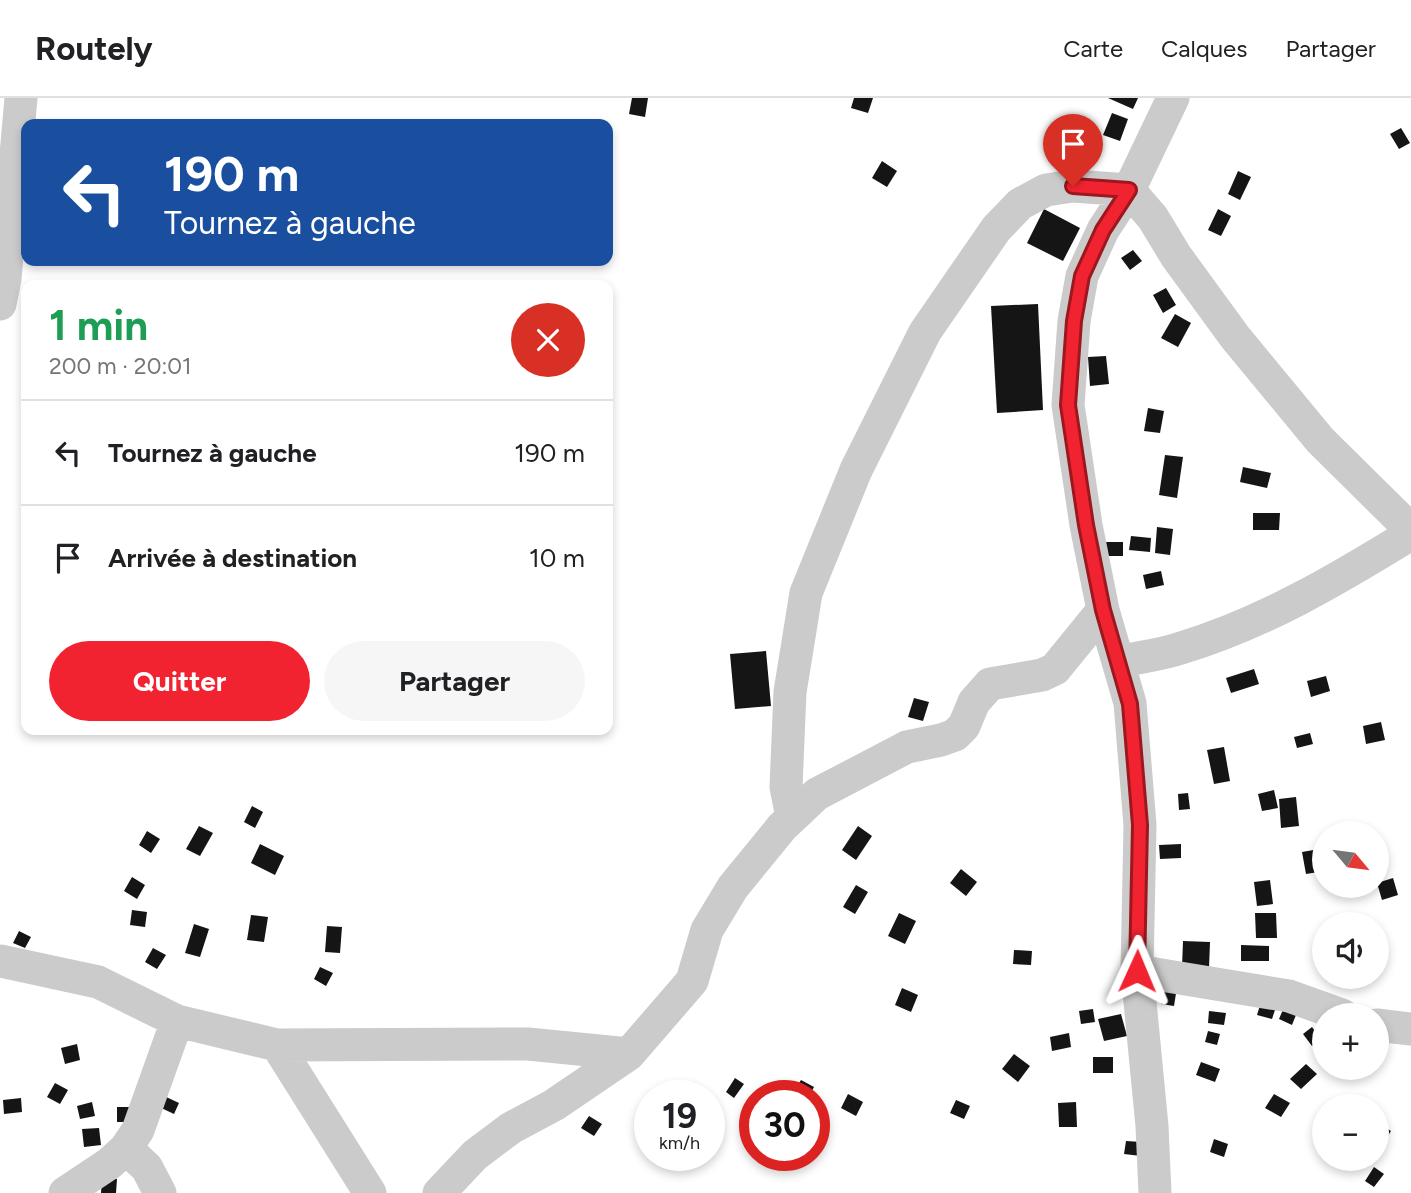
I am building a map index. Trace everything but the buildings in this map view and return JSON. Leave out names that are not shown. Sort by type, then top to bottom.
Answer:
[{"type":"street","points":[[0,304],[5,279],[20,126],[20,98]]},
{"type":"street","points":[[1155,1193],[1152,1126],[1137,971],[1140,825],[1130,704],[1103,610],[1068,405],[1074,321],[1082,276],[1103,230],[1129,190],[1173,98]]},
{"type":"street","points":[[792,817],[786,788],[790,691],[806,593],[856,470],[925,332],[996,229],[1020,204],[1046,190],[1073,186],[1129,190],[1153,218],[1176,256],[1235,337],[1320,440],[1411,532],[1326,586],[1252,622],[1180,649],[1118,662]]},
{"type":"street","points":[[439,1193],[475,1155],[510,1128],[554,1105],[629,1054],[692,981],[707,930],[733,887],[782,827],[817,794],[908,747],[955,735],[964,726],[974,702],[990,684],[1042,675],[1055,669],[1103,610]]},
{"type":"street","points":[[0,961],[98,982],[177,1021],[277,1045],[527,1044],[629,1054]]},
{"type":"street","points":[[1137,971],[1289,996],[1312,1003]]},
{"type":"street","points":[[65,1193],[110,1163],[126,1148],[138,1130],[177,1021]]},
{"type":"street","points":[[1389,1026],[1411,1029]]},
{"type":"street","points":[[277,1045],[370,1193]]},
{"type":"street","points":[[126,1148],[147,1168],[160,1193]]},
{"type":"route","points":[[1073,186],[1129,190],[1103,230],[1082,276],[1074,321],[1068,405],[1086,525],[1103,610],[1130,704],[1140,825],[1137,971]]}]
